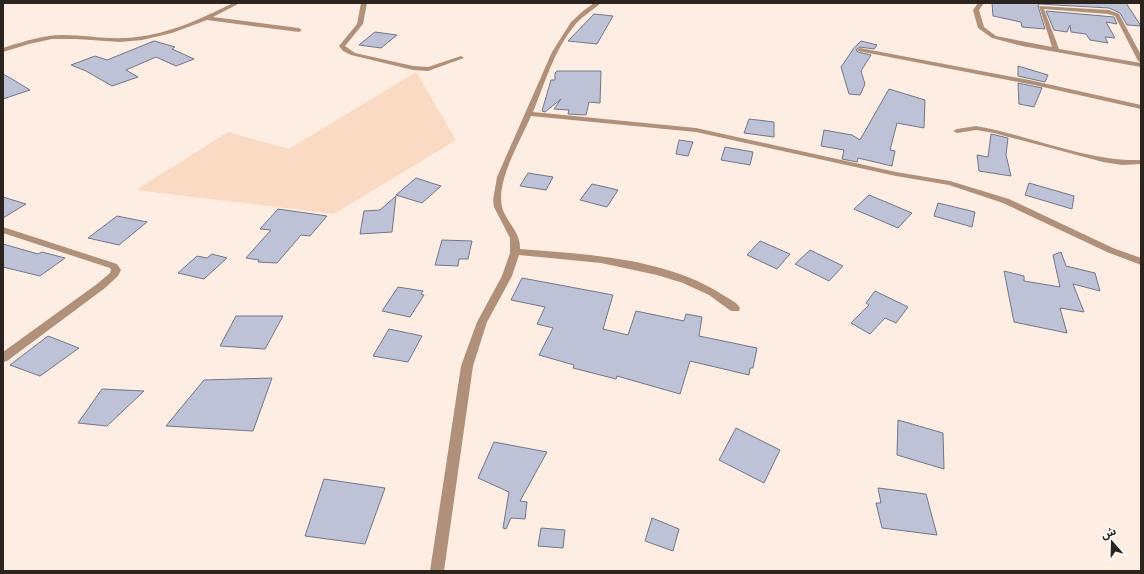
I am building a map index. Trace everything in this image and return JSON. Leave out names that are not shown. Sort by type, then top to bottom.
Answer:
[{"type":"street","points":[[3,50],[42,39],[56,37],[115,40],[137,39],[178,30],[208,18],[237,3]]},
{"type":"street","points":[[364,3],[360,24],[342,46],[344,50],[353,54],[413,68],[428,69],[461,58]]},
{"type":"street","points":[[583,3],[596,4]]},
{"type":"street","points":[[981,3],[976,10],[981,28],[988,34],[1006,40],[1141,65]]},
{"type":"street","points":[[437,571],[447,515],[467,367],[478,330],[510,272],[516,252],[516,239],[501,214],[497,201],[504,166],[529,114],[552,56],[576,21],[596,4]]},
{"type":"street","points":[[1056,50],[1041,7],[1109,12],[1117,15],[1141,61]]},
{"type":"street","points":[[208,18],[299,30]]},
{"type":"street","points":[[860,50],[1034,83],[1141,107]]},
{"type":"street","points":[[529,114],[696,130],[889,172],[950,183],[1006,201],[1110,250],[1141,262]]},
{"type":"street","points":[[957,131],[976,128],[994,131],[1103,160],[1122,163],[1141,162]]},
{"type":"street","points":[[3,230],[114,266],[116,270],[115,274],[101,286],[3,358]]},
{"type":"street","points":[[516,252],[588,258],[651,270],[706,288],[735,308]]},
{"type":"shaded area","points":[[416,72],[456,140],[334,214],[136,190],[228,132],[289,149]]},
{"type":"building","points":[[992,3],[1126,3],[1141,26],[1127,25],[1120,13],[1109,8],[1039,4],[1038,6],[1045,29],[1022,27],[1021,22],[993,16]]},
{"type":"building","points":[[1046,11],[1114,17],[1117,24],[1106,22],[1115,38],[1105,37],[1108,43],[1090,40],[1086,34],[1071,32],[1070,25],[1067,32],[1054,30]]},
{"type":"building","points":[[594,14],[613,16],[597,44],[568,41]]},
{"type":"building","points":[[375,32],[397,35],[381,48],[359,45]]},
{"type":"building","points":[[154,41],[175,47],[172,49],[194,59],[176,66],[156,57],[126,70],[138,77],[112,86],[86,71],[71,65],[95,56],[107,60]]},
{"type":"building","points":[[861,41],[877,45],[874,49],[860,47],[856,50],[858,52],[871,55],[861,71],[865,84],[860,95],[849,94],[841,67],[854,48]]},
{"type":"building","points":[[1018,66],[1048,75],[1045,82],[1018,76]]},
{"type":"building","points":[[557,71],[601,71],[600,103],[589,102],[586,115],[568,114],[569,110],[554,109],[561,99],[545,112],[542,111],[551,80],[555,80],[555,73]]},
{"type":"building","points":[[3,74],[12,79],[30,90],[3,99]]},
{"type":"building","points":[[1018,83],[1042,88],[1034,107],[1019,104]]},
{"type":"building","points":[[889,89],[925,100],[924,128],[897,123],[890,150],[895,151],[892,166],[858,158],[857,162],[842,159],[844,150],[821,146],[824,130],[852,135],[860,140]]},
{"type":"building","points":[[749,119],[774,122],[774,137],[744,133]]},
{"type":"building","points":[[991,134],[1008,138],[1006,155],[1011,176],[979,171],[977,155],[988,157]]},
{"type":"building","points":[[679,140],[693,142],[688,156],[676,154]]},
{"type":"building","points":[[725,147],[753,152],[750,165],[721,160]]},
{"type":"building","points":[[528,173],[553,177],[546,190],[520,186]]},
{"type":"building","points":[[416,178],[441,186],[422,203],[396,195]]},
{"type":"building","points":[[1029,183],[1074,196],[1072,209],[1025,195]]},
{"type":"building","points":[[592,184],[618,190],[607,207],[580,200]]},
{"type":"building","points":[[869,195],[912,213],[898,228],[854,209]]},
{"type":"building","points":[[396,196],[392,232],[360,234],[364,211],[380,210]]},
{"type":"building","points":[[3,197],[26,204],[3,218]]},
{"type":"building","points":[[938,203],[975,212],[972,227],[934,216]]},
{"type":"building","points":[[278,209],[327,216],[310,236],[301,235],[277,263],[258,262],[259,260],[246,258],[271,230],[260,229]]},
{"type":"building","points":[[117,216],[147,222],[119,245],[88,238]]},
{"type":"building","points":[[442,240],[472,241],[468,259],[459,259],[458,266],[435,265]]},
{"type":"building","points":[[760,241],[790,254],[777,269],[747,255]]},
{"type":"building","points":[[3,244],[38,254],[42,252],[65,258],[40,276],[3,267]]},
{"type":"building","points":[[810,250],[843,266],[829,281],[795,264]]},
{"type":"building","points":[[1061,252],[1066,266],[1095,273],[1100,291],[1073,284],[1084,312],[1060,308],[1067,333],[1014,322],[1004,271],[1024,276],[1024,281],[1060,287],[1053,255]]},
{"type":"building","points":[[212,254],[227,258],[204,279],[178,273],[197,256],[207,258]]},
{"type":"building","points":[[522,278],[613,295],[603,329],[628,335],[636,311],[684,321],[686,314],[702,317],[699,336],[757,348],[753,368],[750,368],[749,375],[690,361],[680,394],[617,376],[616,379],[573,368],[574,365],[539,355],[553,328],[537,324],[545,307],[511,300]]},
{"type":"building","points":[[398,287],[423,291],[421,294],[424,295],[410,317],[382,311]]},
{"type":"building","points":[[875,291],[908,307],[896,323],[885,318],[870,334],[851,323],[869,305],[866,303]]},
{"type":"building","points":[[236,316],[283,316],[265,349],[220,346]]},
{"type":"building","points":[[389,329],[422,336],[408,362],[373,356]]},
{"type":"building","points":[[48,336],[79,348],[40,376],[10,365]]},
{"type":"building","points":[[272,378],[253,431],[166,426],[204,380]]},
{"type":"building","points":[[102,389],[144,391],[107,426],[78,423]]},
{"type":"building","points":[[898,420],[943,433],[944,469],[897,455]]},
{"type":"building","points":[[736,428],[780,450],[764,483],[719,460]]},
{"type":"building","points":[[494,442],[547,452],[520,501],[527,502],[525,519],[511,518],[506,529],[503,528],[509,492],[478,478]]},
{"type":"building","points":[[324,479],[385,488],[365,544],[305,536]]},
{"type":"building","points":[[878,488],[926,494],[937,535],[882,528],[876,503],[881,503]]},
{"type":"building","points":[[652,518],[679,529],[673,551],[645,541]]},
{"type":"building","points":[[541,528],[565,530],[563,548],[538,546]]}]
